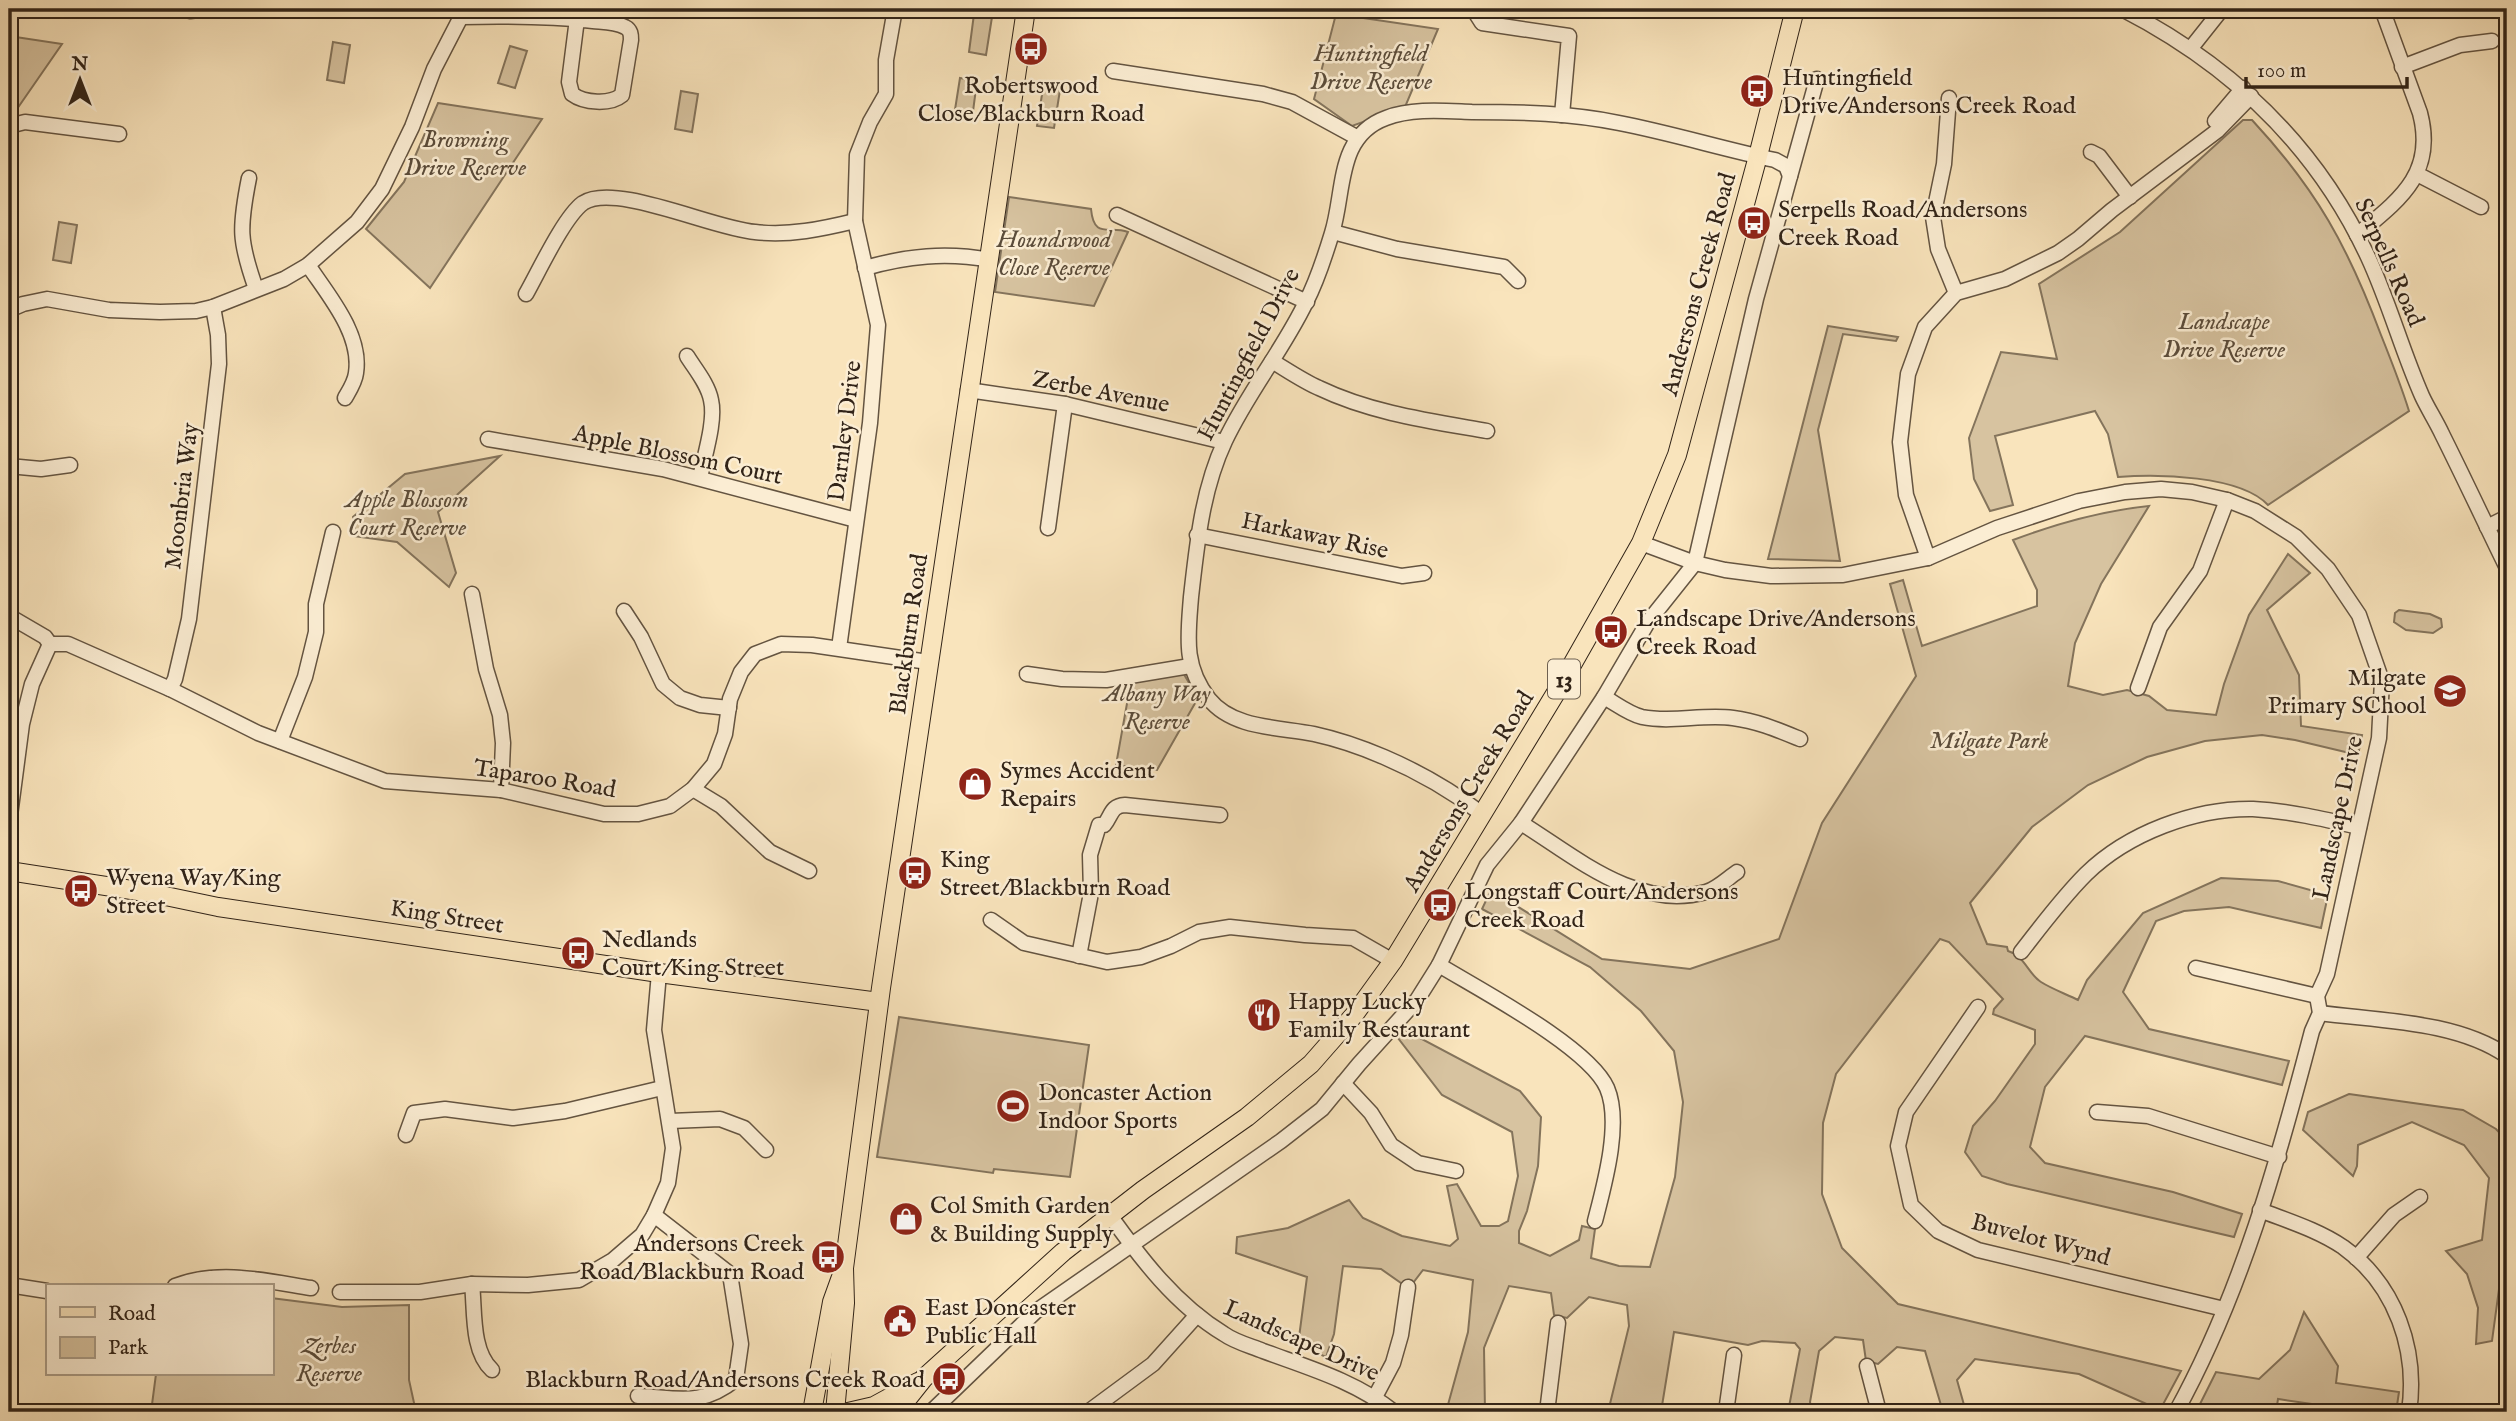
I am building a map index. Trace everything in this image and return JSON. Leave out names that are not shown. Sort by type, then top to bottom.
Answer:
[{"type":"main road","name":"Blackburn Road","points":[[834,1412],[845,1303],[844,1268],[879,1002],[1026,9]]},
{"type":"main road","name":"Andersons Creek Road","points":[[897,1412],[924,1378],[1063,1252],[1109,1214],[1247,1117],[1311,1064],[1354,1015],[1393,961],[1560,686],[1641,543],[1677,455],[1795,9]]},
{"type":"main road","name":"King Street","points":[[9,871],[218,906],[659,973],[879,1002]]},
{"type":"main road","name":"Blackburn Road","points":[[812,1411],[832,1302],[844,1268]]},
{"type":"main road","name":"Andersons Creek Road","points":[[848,1412],[874,1406],[924,1378]]},
{"type":"main road","points":[[812,1411],[834,1412]]},
{"type":"street","points":[[180,9],[207,9]]},
{"type":"street","name":"Darnley Drive","points":[[839,648],[870,423],[877,326],[855,221],[857,155],[870,122],[886,94],[886,60],[895,9]]},
{"type":"street","points":[[1473,9],[1482,23],[1569,36],[1562,114]]},
{"type":"street","name":"Serpells Road","points":[[2122,9],[2191,48],[2247,92],[2308,159],[2354,229],[2377,278],[2423,399],[2507,568]]},
{"type":"street","points":[[2191,48],[2222,9]]},
{"type":"street","points":[[2354,229],[2384,211],[2407,190],[2423,158],[2424,130],[2382,9]]},
{"type":"street","points":[[9,310],[47,299],[109,310],[196,311],[284,279],[309,265],[357,222],[382,189],[412,127],[434,69],[463,13],[585,16],[626,27],[631,32],[622,95],[610,103],[576,97],[569,87],[585,16]]},
{"type":"street","points":[[2402,67],[2460,45],[2492,41]]},
{"type":"street","points":[[1112,71],[1263,94],[1292,102],[1357,138],[1384,118],[1410,113],[1459,111],[1562,114],[1616,122],[1781,162],[1790,176]]},
{"type":"street","points":[[931,1412],[1035,1312],[1281,1141],[1322,1109],[1417,1000],[1439,965],[1487,865],[1521,823],[1604,697],[1648,622],[1695,563],[1756,299],[1817,79]]},
{"type":"street","points":[[1928,558],[1906,495],[1900,442],[1908,373],[1925,327],[1956,293],[2005,279],[2058,253],[2195,147],[2247,92]]},
{"type":"street","points":[[1949,98],[1944,164],[1933,217],[1938,249],[1956,293]]},
{"type":"street","points":[[9,126],[25,122],[119,134]]},
{"type":"street","name":"Huntingfield Drive","points":[[1189,666],[1188,640],[1198,535],[1214,468],[1224,442],[1307,302],[1333,232],[1346,161],[1357,138]]},
{"type":"street","points":[[2091,152],[2099,156],[2130,197]]},
{"type":"street","points":[[2417,174],[2481,207]]},
{"type":"street","points":[[248,178],[240,232],[245,259],[256,289]]},
{"type":"street","points":[[526,294],[576,209],[594,198],[619,197],[753,232],[815,231],[855,221]]},
{"type":"street","points":[[1117,215],[1307,302]]},
{"type":"street","points":[[1333,232],[1396,249],[1504,267],[1518,281]]},
{"type":"street","points":[[865,268],[915,256],[951,255],[990,260]]},
{"type":"street","points":[[309,265],[340,313],[354,348],[356,375],[345,398]]},
{"type":"street","name":"Moonbria Way","points":[[170,689],[178,668],[189,618],[219,364],[213,307]]},
{"type":"street","points":[[687,356],[712,401],[712,415],[700,478]]},
{"type":"street","points":[[1272,361],[1318,388],[1361,405],[1487,431]]},
{"type":"street","name":"Zerbe Avenue","points":[[968,390],[1065,404],[1224,442]]},
{"type":"street","points":[[1048,528],[1065,404]]},
{"type":"street","name":"Apple Blossom Court","points":[[488,439],[628,462],[700,478],[856,520]]},
{"type":"street","points":[[9,466],[41,469],[70,465]]},
{"type":"street","name":"Landscape Drive","points":[[1641,543],[1695,563],[1725,570],[1771,576],[1843,575],[1928,558],[1997,528],[2079,500],[2161,489],[2227,499],[2255,511],[2296,537],[2328,569],[2358,615],[2382,681],[2379,737],[2327,974],[2317,996]]},
{"type":"street","points":[[2138,688],[2160,627],[2200,571],[2227,499]]},
{"type":"street","points":[[2487,527],[2507,517]]},
{"type":"street","points":[[280,741],[305,677],[316,632],[316,604],[333,532]]},
{"type":"street","name":"Harkaway Rise","points":[[1198,535],[1402,576],[1424,573]]},
{"type":"street","points":[[472,594],[486,669],[500,715],[503,743],[501,790]]},
{"type":"street","points":[[624,611],[641,637],[663,684],[680,698],[700,705],[729,709]]},
{"type":"street","name":"Taparoo Road","points":[[9,616],[45,637],[50,644],[68,644],[170,689],[258,733],[385,781],[501,790],[604,814],[638,814],[670,806],[693,789],[714,764],[725,734],[730,699],[741,672],[755,654],[781,644],[839,648],[928,662]]},
{"type":"street","points":[[9,823],[15,744],[32,684],[50,644]]},
{"type":"street","points":[[1027,674],[1062,679],[1106,680],[1189,666],[1209,699],[1228,716],[1253,724],[1318,735],[1384,757],[1450,790],[1482,814]]},
{"type":"street","points":[[1604,697],[1639,716],[1668,720],[1708,716],[1733,718],[1760,723],[1800,739]]},
{"type":"street","points":[[693,789],[721,806],[770,852],[809,871]]},
{"type":"street","points":[[1079,956],[1091,893],[1090,855],[1099,825],[1107,822],[1112,809],[1125,804],[1220,815]]},
{"type":"street","points":[[2021,952],[2064,897],[2088,872],[2113,852],[2143,835],[2179,821],[2250,809],[2284,811],[2358,827]]},
{"type":"street","points":[[1521,823],[1614,881],[1640,891],[1671,896],[1708,892],[1737,872]]},
{"type":"street","points":[[991,920],[1024,943],[1107,962],[1141,957],[1199,932],[1230,927],[1353,938],[1393,961]]},
{"type":"street","points":[[1439,965],[1556,1037],[1585,1059],[1607,1088],[1612,1118],[1611,1155],[1595,1221]]},
{"type":"street","points":[[2176,1412],[2193,1381],[2224,1310],[2279,1157],[2312,1031],[2320,1013],[2317,996],[2196,968]]},
{"type":"street","points":[[341,1292],[420,1292],[472,1284],[579,1280],[614,1260],[642,1235],[668,1183],[673,1148],[654,1030],[659,973]]},
{"type":"street","name":"Buvelot Wynd","points":[[1978,1007],[1906,1112],[1898,1146],[1910,1205],[1938,1231],[1978,1250],[2224,1310]]},
{"type":"street","points":[[2320,1013],[2452,1030],[2489,1043],[2507,1056]]},
{"type":"street","points":[[1343,1083],[1371,1113],[1391,1145],[1418,1163],[1456,1171]]},
{"type":"street","points":[[406,1135],[414,1113],[445,1110],[513,1118],[565,1111],[662,1088]]},
{"type":"street","points":[[2097,1112],[2148,1116],[2279,1157]]},
{"type":"street","points":[[670,1121],[720,1119],[744,1128],[766,1150]]},
{"type":"street","points":[[2356,1258],[2394,1215],[2420,1197]]},
{"type":"street","points":[[2260,1210],[2311,1229],[2342,1246],[2381,1286],[2400,1320],[2411,1356],[2412,1392],[2409,1412]]},
{"type":"street","name":"Landscape Drive","points":[[1109,1214],[1170,1292],[1225,1336],[1352,1384],[1394,1412]]},
{"type":"street","points":[[638,1396],[691,1399],[708,1397],[721,1391],[736,1379],[741,1344],[730,1275],[654,1215]]},
{"type":"street","points":[[183,1284],[206,1278],[246,1278],[312,1288]]},
{"type":"street","points":[[472,1284],[478,1344],[492,1370]]},
{"type":"street","points":[[9,1285],[46,1291]]},
{"type":"street","points":[[1375,1397],[1393,1363],[1401,1335],[1408,1286]]},
{"type":"street","points":[[1088,1412],[1153,1364],[1197,1315]]},
{"type":"street","points":[[1547,1412],[1558,1323]]},
{"type":"street","points":[[1727,1412],[1734,1355]]},
{"type":"street","points":[[1867,1366],[1879,1412]]},
{"type":"green space","points":[[974,14],[992,17],[986,55],[969,52]]},
{"type":"green space","name":"Huntingfield Drive Reserve","points":[[1336,14],[1438,29],[1405,107],[1352,126],[1314,99]]},
{"type":"green space","points":[[9,36],[62,44],[17,109],[9,112]]},
{"type":"green space","points":[[333,42],[350,45],[344,83],[327,80]]},
{"type":"green space","points":[[510,46],[527,51],[515,88],[498,83]]},
{"type":"green space","points":[[960,78],[977,81],[972,119],[954,116]]},
{"type":"green space","points":[[1043,88],[1060,90],[1054,128],[1037,126]]},
{"type":"green space","points":[[681,91],[698,94],[692,132],[675,129]]},
{"type":"green space","name":"Browning Drive Reserve","points":[[438,103],[542,119],[430,288],[366,229],[404,182]]},
{"type":"green space","name":"Landscape Drive Reserve","points":[[2243,120],[2252,120],[2295,171],[2343,247],[2369,303],[2409,411],[2268,505],[2255,495],[2219,482],[2175,477],[2118,477],[2108,434],[2095,411],[1995,436],[2013,505],[1990,511],[1974,479],[1969,438],[2001,352],[2057,359],[2039,284],[2120,232]]},
{"type":"green space","name":"Houndswood Close Reserve","points":[[1009,197],[1091,209],[1095,225],[1099,228],[1128,232],[1094,306],[995,292]]},
{"type":"green space","points":[[59,222],[77,225],[71,263],[53,260]]},
{"type":"green space","points":[[1828,326],[1898,337],[1896,341],[1843,334],[1818,430],[1840,561],[1768,559]]},
{"type":"green space","name":"Apple Blossom Court Reserve","points":[[500,456],[438,512],[456,573],[449,587],[397,542],[353,536],[353,517],[405,474]]},
{"type":"green space","name":"Milgate Park","points":[[2149,506],[2101,584],[2075,643],[2068,686],[2103,695],[2127,690],[2149,696],[2167,710],[2216,715],[2224,684],[2249,615],[2288,554],[2310,573],[2267,610],[2299,675],[2301,726],[2362,735],[2358,755],[2262,735],[2205,741],[2147,757],[2088,785],[2032,827],[1970,903],[1987,944],[2007,947],[2041,982],[2078,1000],[2087,980],[2143,913],[2221,878],[2278,881],[2328,895],[2321,928],[2229,907],[2184,911],[2156,921],[2123,992],[2149,1029],[2289,1061],[2282,1085],[2085,1036],[2045,1087],[2030,1147],[2045,1163],[2173,1192],[2242,1214],[2234,1237],[1982,1176],[1965,1152],[1973,1126],[1995,1101],[2035,1044],[2035,1030],[1993,1014],[2003,999],[1949,942],[1940,939],[1836,1074],[1823,1123],[1822,1194],[1842,1248],[1898,1304],[2181,1371],[2160,1410],[2079,1374],[1975,1359],[1957,1380],[1966,1412],[1943,1412],[1925,1351],[1897,1347],[1878,1364],[1866,1361],[1863,1340],[1835,1337],[1819,1351],[1810,1402],[1812,1412],[1788,1412],[1800,1349],[1795,1343],[1762,1341],[1748,1345],[1674,1332],[1661,1412],[1608,1412],[1629,1326],[1627,1305],[1589,1297],[1567,1318],[1554,1315],[1551,1293],[1509,1286],[1484,1348],[1485,1412],[1446,1412],[1468,1332],[1473,1280],[1423,1270],[1413,1283],[1401,1283],[1381,1269],[1343,1266],[1334,1334],[1326,1357],[1298,1345],[1307,1277],[1236,1253],[1237,1237],[1288,1228],[1349,1200],[1363,1218],[1402,1236],[1450,1246],[1458,1239],[1447,1186],[1457,1184],[1481,1226],[1499,1226],[1508,1221],[1518,1176],[1512,1132],[1442,1095],[1398,1038],[1405,1030],[1520,1091],[1541,1117],[1538,1166],[1519,1231],[1519,1243],[1550,1256],[1579,1240],[1582,1226],[1595,1229],[1591,1258],[1619,1266],[1650,1267],[1675,1177],[1683,1102],[1674,1051],[1641,1011],[1590,967],[1482,909],[1491,890],[1602,959],[1690,969],[1779,939],[1822,823],[1916,676],[1890,584],[1903,580],[1922,646],[2037,606],[2037,590],[2013,540],[2080,518]]},
{"type":"green space","points":[[2399,610],[2430,614],[2441,619],[2442,627],[2433,633],[2406,630],[2394,622],[2395,613]]},
{"type":"green space","name":"Albany Way Reserve","points":[[1182,671],[1198,698],[1157,770],[1116,765],[1131,681]]},
{"type":"green space","points":[[899,1017],[1089,1045],[1070,1177],[994,1169],[993,1173],[877,1157]]},
{"type":"green space","points":[[2349,1094],[2463,1110],[2496,1129],[2507,1141],[2507,1230],[2492,1341],[2476,1344],[2478,1308],[2467,1274],[2446,1251],[2482,1240],[2489,1178],[2464,1145],[2412,1122],[2358,1145],[2357,1166],[2353,1176],[2303,1130],[2308,1112]]},
{"type":"green space","name":"Zerbes Reserve","points":[[273,1298],[342,1307],[409,1305],[409,1380],[416,1412],[151,1412],[156,1376],[273,1376]]},
{"type":"green space","points":[[2304,1312],[2338,1366],[2336,1383],[2399,1392],[2396,1412],[2367,1412],[2278,1399],[2276,1412],[2196,1412],[2216,1372],[2259,1379],[2290,1350]]},
{"type":"place","name":"Robertswood Close/Blackburn Road","points":[[1031,49]]},
{"type":"place","name":"Huntingfield Drive/Andersons Creek Road","points":[[1757,91]]},
{"type":"place","name":"Serpells Road/Andersons Creek Road","points":[[1754,223]]},
{"type":"place","name":"Landscape Drive/Andersons Creek Road","points":[[1611,632]]},
{"type":"place","name":"Milgate Primary SChool","points":[[2450,691]]},
{"type":"place","name":"Symes Accident Repairs","points":[[975,784]]},
{"type":"place","name":"King Street/Blackburn Road","points":[[915,873]]},
{"type":"place","name":"Wyena Way/King Street","points":[[81,891]]},
{"type":"place","name":"Longstaff Court/Andersons Creek Road","points":[[1440,905]]},
{"type":"place","name":"Nedlands Court/King Street","points":[[578,953]]},
{"type":"place","name":"Happy Lucky Family Restaurant","points":[[1264,1015]]},
{"type":"place","name":"Doncaster Action Indoor Sports","points":[[1013,1106]]},
{"type":"place","name":"Col Smith Garden & Building Supply","points":[[906,1219]]},
{"type":"place","name":"Andersons Creek Road/Blackburn Road","points":[[828,1257]]},
{"type":"place","name":"East Doncaster Public Hall","points":[[900,1321]]},
{"type":"place","name":"Blackburn Road/Andersons Creek Road","points":[[949,1379]]}]
